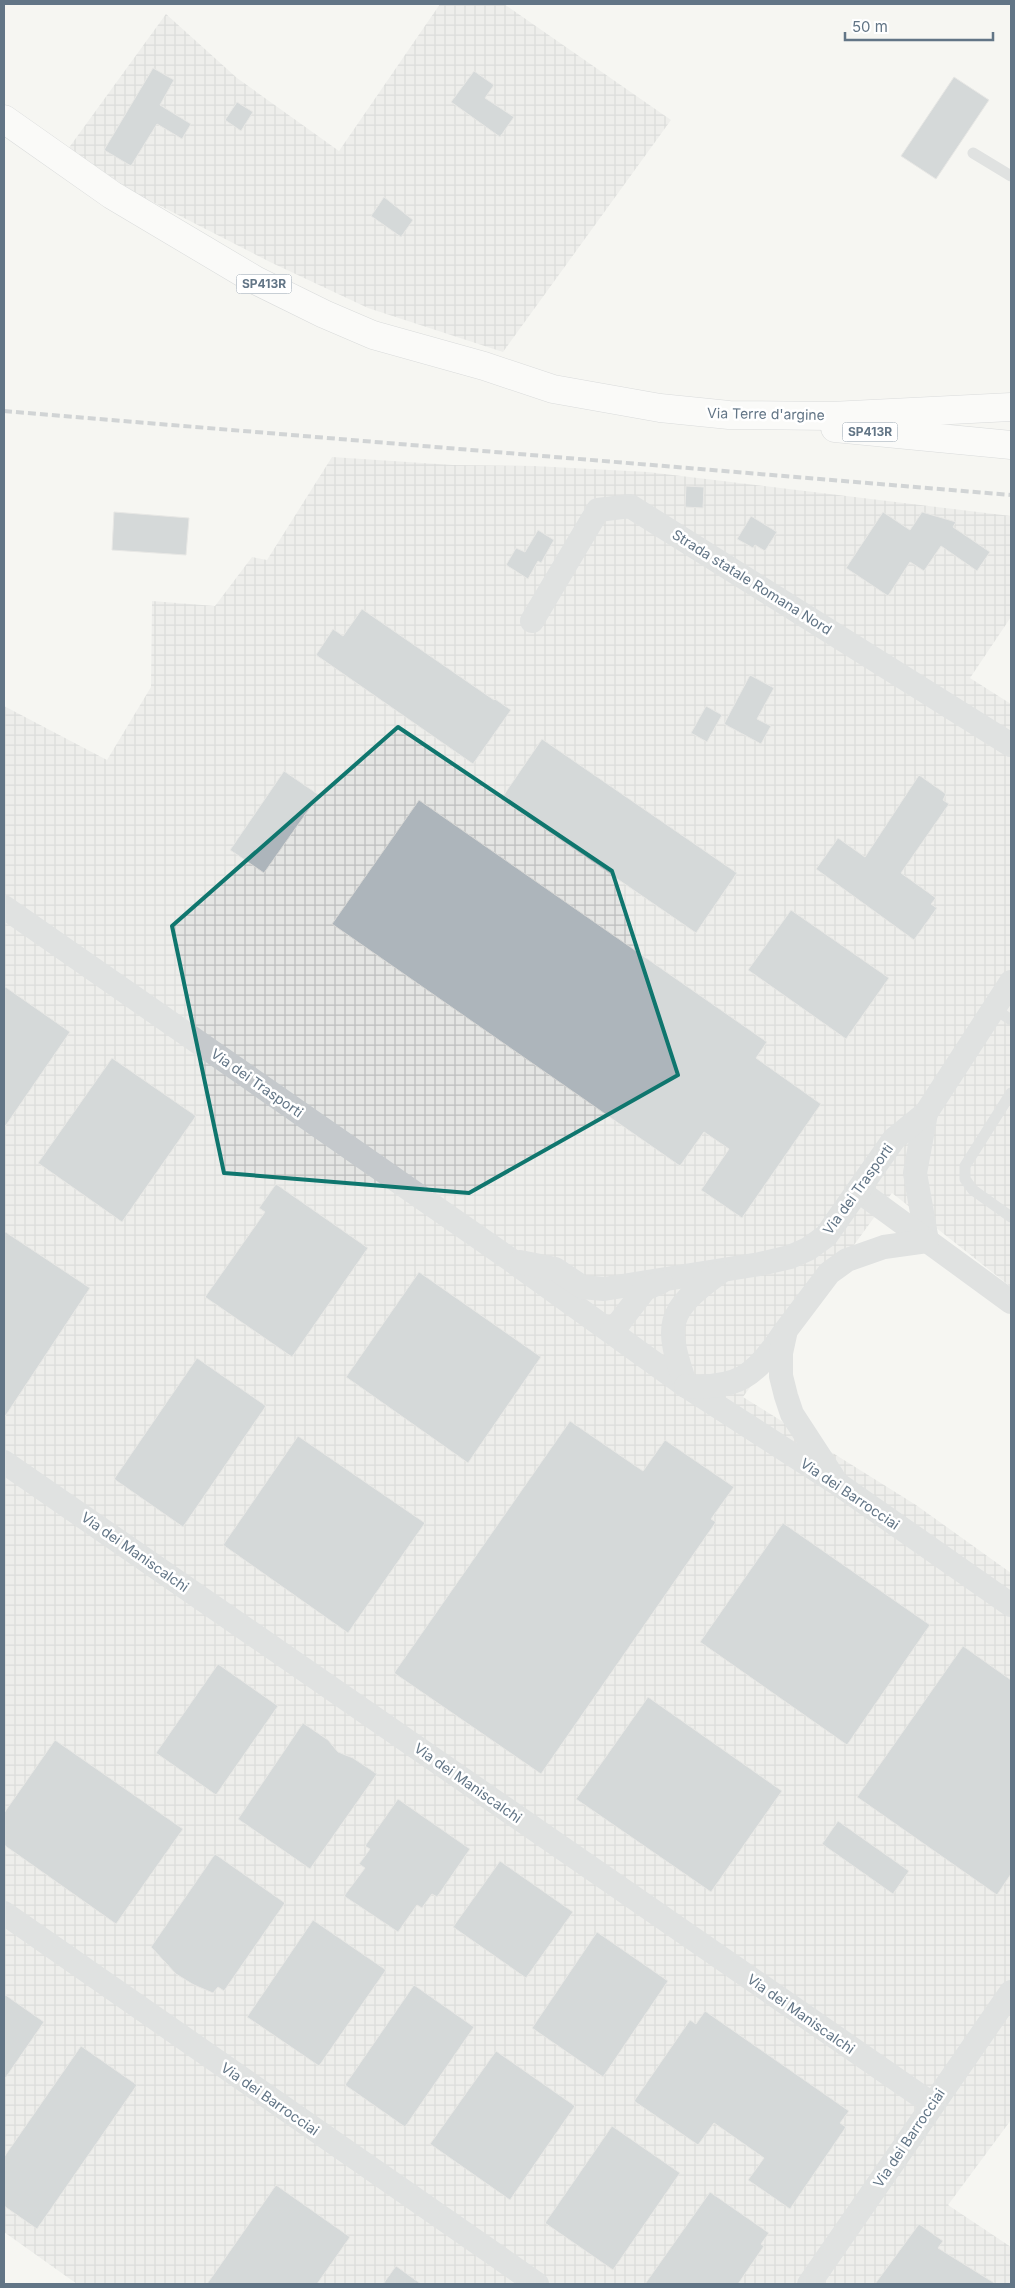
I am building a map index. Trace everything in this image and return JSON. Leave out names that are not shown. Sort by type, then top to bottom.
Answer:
[{"type":"main road","name":"Via Terre d'argine","points":[[4,119],[112,195],[255,280],[324,314],[373,335],[484,366],[553,388],[660,408],[729,415],[830,416],[918,410],[1011,408]]},
{"type":"main road","name":"SP413R","points":[[918,410],[1011,398]]},
{"type":"main road","name":"SP413R","points":[[729,415],[849,430],[1011,445]]},
{"type":"street","name":"Strada statale Romana Nord","points":[[532,621],[598,510],[630,506],[1011,745]]},
{"type":"street","name":"Via dei Trasporti","points":[[4,907],[511,1260],[686,1386]]},
{"type":"street","name":"Via dei Trasporti","points":[[511,1260],[555,1269],[582,1287],[604,1289],[721,1272],[790,1257],[808,1249],[826,1236],[894,1140],[926,1113],[1003,1015],[1011,982]]},
{"type":"street","points":[[926,1113],[915,1173],[927,1241]]},
{"type":"street","points":[[859,1191],[1011,1302]]},
{"type":"street","points":[[686,1386],[712,1388],[730,1384],[742,1379],[757,1368],[773,1350],[829,1273],[847,1260],[884,1247],[927,1241]]},
{"type":"street","name":"Via dei Trasporti","points":[[686,1386],[672,1341],[672,1326],[677,1312],[686,1299],[721,1272]]},
{"type":"street","name":"Via dei Trasporti","points":[[612,1332],[645,1289],[664,1280]]},
{"type":"street","points":[[786,1330],[781,1353],[781,1376],[792,1414],[838,1484]]},
{"type":"street","name":"Via dei Barrocciai","points":[[686,1386],[838,1484],[1011,1606]]},
{"type":"street","name":"Via dei Maniscalchi","points":[[4,1462],[932,2104]]},
{"type":"street","name":"Via dei Barrocciai","points":[[4,1913],[537,2284]]},
{"type":"street","name":"Via dei Barrocciai","points":[[809,2284],[1011,1992]]},
{"type":"lane","points":[[973,153],[1011,176]]},
{"type":"lane","points":[[1011,1093],[965,1166],[966,1179],[973,1190],[1011,1217]]},
{"type":"highlighted area","points":[[398,727],[612,871],[678,1075],[469,1193],[224,1173],[172,926]]},
{"type":"shaded area","points":[[440,4],[504,4],[671,120],[503,352],[368,308],[270,262],[139,195],[68,149],[166,14],[237,78],[339,151]]},
{"type":"shaded area","points":[[332,457],[453,465],[534,466],[648,472],[1011,516],[1011,617],[970,678],[1011,704],[1011,1287],[892,1193],[743,1397],[916,1505],[1011,1573],[1011,2120],[948,2205],[1011,2247],[1011,2284],[77,2284],[4,2232],[4,706],[107,760],[151,687],[152,601],[215,606],[252,557],[267,560]]},
{"type":"building","points":[[153,68],[174,80],[160,105],[191,124],[182,139],[157,124],[131,166],[104,150]]},
{"type":"building","points":[[474,71],[494,85],[485,98],[514,117],[500,137],[451,102]]},
{"type":"building","points":[[954,77],[989,100],[936,179],[901,156]]},
{"type":"building","points":[[237,102],[253,112],[241,131],[225,120]]},
{"type":"building","points":[[384,197],[413,220],[401,237],[371,216]]},
{"type":"building","points":[[686,486],[704,487],[703,508],[685,507]]},
{"type":"building","points":[[114,512],[189,518],[186,555],[112,550]]},
{"type":"building","points":[[883,512],[910,530],[922,512],[956,522],[953,527],[990,552],[977,571],[941,546],[924,571],[910,562],[888,596],[846,568]]},
{"type":"building","points":[[751,516],[777,532],[765,551],[755,545],[753,548],[737,539]]},
{"type":"building","points":[[538,530],[554,540],[541,563],[538,561],[528,579],[506,565],[516,548],[525,552]]},
{"type":"building","points":[[362,609],[511,710],[473,764],[316,655],[333,629],[343,636]]},
{"type":"building","points":[[750,675],[774,688],[757,719],[771,726],[761,744],[724,724]]},
{"type":"building","points":[[706,706],[722,715],[707,742],[691,733]]},
{"type":"building","points":[[542,739],[737,873],[696,933],[501,799]]},
{"type":"building","points":[[284,771],[319,795],[264,873],[230,850]]},
{"type":"building","points":[[919,775],[946,794],[943,800],[949,804],[901,873],[936,898],[931,904],[937,908],[914,940],[816,869],[838,838],[865,857]]},
{"type":"building","points":[[419,800],[767,1042],[756,1058],[821,1104],[742,1218],[701,1190],[729,1149],[704,1132],[680,1166],[332,924]]},
{"type":"building","points":[[791,910],[889,978],[846,1039],[748,970]]},
{"type":"building","points":[[4,986],[70,1032],[4,1128]]},
{"type":"building","points":[[112,1058],[196,1116],[122,1222],[38,1163]]},
{"type":"building","points":[[276,1184],[368,1248],[292,1357],[205,1297],[265,1212],[259,1208]]},
{"type":"building","points":[[4,1231],[90,1288],[4,1418]]},
{"type":"building","points":[[419,1272],[541,1357],[468,1463],[346,1377]]},
{"type":"building","points":[[197,1358],[266,1406],[183,1527],[114,1479]]},
{"type":"building","points":[[570,1421],[643,1471],[665,1440],[734,1487],[711,1519],[716,1522],[541,1774],[394,1673]]},
{"type":"building","points":[[298,1436],[425,1523],[348,1633],[223,1545]]},
{"type":"building","points":[[783,1523],[930,1625],[847,1745],[700,1642]]},
{"type":"building","points":[[963,1646],[1011,1680],[1011,1874],[997,1895],[857,1797]]},
{"type":"building","points":[[218,1664],[278,1706],[216,1795],[156,1753]]},
{"type":"building","points":[[648,1697],[782,1791],[711,1892],[576,1799]]},
{"type":"building","points":[[303,1723],[328,1740],[338,1752],[353,1758],[377,1774],[310,1869],[238,1819]]},
{"type":"building","points":[[55,1740],[183,1829],[116,1924],[4,1845],[4,1813]]},
{"type":"building","points":[[398,1799],[470,1849],[437,1897],[432,1894],[422,1908],[417,1905],[398,1932],[344,1896],[365,1868],[359,1864],[370,1849],[365,1846]]},
{"type":"building","points":[[838,1821],[909,1871],[893,1894],[822,1844]]},
{"type":"building","points":[[215,1854],[285,1903],[224,1991],[218,1987],[213,1993],[194,1985],[176,1974],[151,1947]]},
{"type":"building","points":[[500,1861],[573,1912],[526,1978],[453,1927]]},
{"type":"building","points":[[313,1920],[386,1970],[319,2066],[247,2017]]},
{"type":"building","points":[[597,1932],[668,1981],[603,2077],[532,2028]]},
{"type":"building","points":[[414,1985],[474,2027],[405,2127],[345,2085]]},
{"type":"building","points":[[4,1994],[44,2022],[4,2080]]},
{"type":"building","points":[[705,2011],[849,2111],[840,2123],[846,2127],[790,2209],[748,2180],[764,2158],[714,2123],[698,2145],[634,2101],[690,2020],[696,2024]]},
{"type":"building","points":[[81,2046],[137,2085],[37,2229],[4,2206],[4,2157]]},
{"type":"building","points":[[496,2051],[575,2106],[510,2200],[430,2144]]},
{"type":"building","points":[[612,2126],[680,2173],[613,2270],[545,2223]]},
{"type":"building","points":[[276,2185],[350,2237],[317,2284],[207,2284]]},
{"type":"building","points":[[710,2192],[769,2233],[761,2244],[764,2246],[738,2284],[645,2284]]},
{"type":"building","points":[[919,2224],[943,2241],[938,2248],[996,2284],[875,2284]]},
{"type":"building","points":[[396,2266],[421,2284],[383,2284]]},
{"type":"railway","points":[[4,411],[1011,495]]}]
